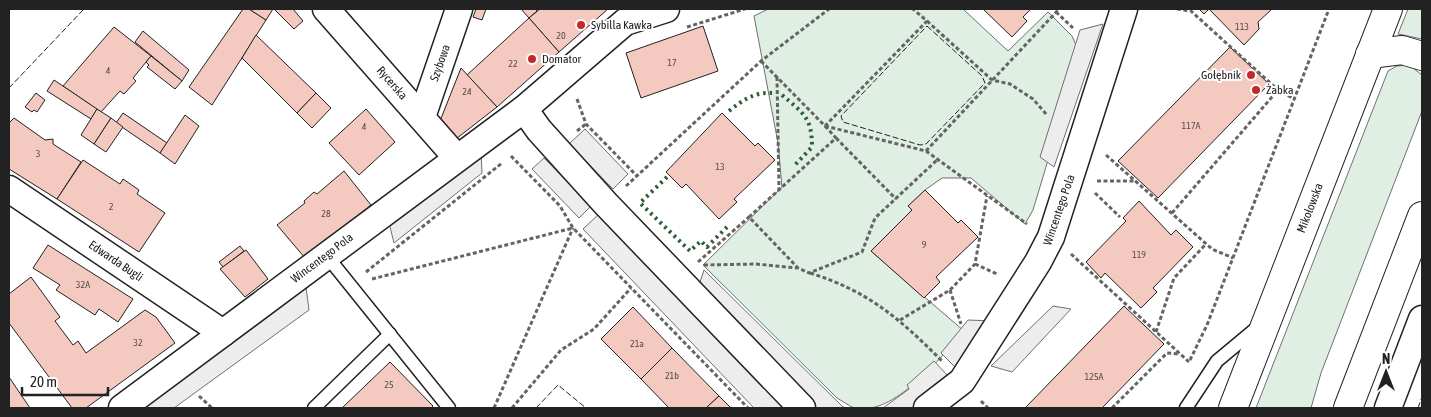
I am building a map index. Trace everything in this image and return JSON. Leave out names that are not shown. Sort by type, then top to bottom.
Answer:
[{"type":"main road","name":"Mikołowska","points":[[1233,408],[1388,9]]},
{"type":"main road","points":[[1370,54],[1402,50],[1422,56]]},
{"type":"main road","points":[[1348,408],[1422,216]]},
{"type":"street","name":"Rycerska","points":[[326,9],[457,158]]},
{"type":"street","name":"Szybowa","points":[[422,117],[459,9]]},
{"type":"street","name":"Wincentego Pola","points":[[122,408],[457,158],[531,120],[625,22],[666,9]]},
{"type":"street","name":"Wincentego Pola","points":[[927,408],[962,381],[1038,262],[1051,237],[1124,9]]},
{"type":"street","points":[[531,120],[606,204],[802,408]]},
{"type":"street","name":"Edwarda Bugli","points":[[9,189],[223,333]]},
{"type":"street","points":[[1388,408],[1422,319]]},
{"type":"lane","points":[[326,255],[450,408]]},
{"type":"lane","points":[[1186,408],[1217,361],[1268,318]]},
{"type":"lane","points":[[314,408],[390,334]]},
{"type":"path","points":[[683,29],[745,9]]},
{"type":"path","points":[[606,204],[761,61],[829,9]]},
{"type":"path","points":[[913,9],[992,80],[1010,84],[1033,99],[1046,115]]},
{"type":"path","points":[[1177,9],[1191,11],[1278,90],[1294,99]]},
{"type":"path","points":[[1185,370],[1207,325],[1329,9]]},
{"type":"path","points":[[926,151],[1057,10],[1073,28]]},
{"type":"path","points":[[825,126],[927,21]]},
{"type":"path","points":[[761,61],[896,199]]},
{"type":"path","points":[[777,77],[779,189]]},
{"type":"path","points":[[1172,213],[1278,90]]},
{"type":"path","points":[[570,101],[576,95],[586,124],[637,176]]},
{"type":"path","points":[[350,285],[511,156],[531,120]]},
{"type":"path","points":[[825,126],[926,151],[1033,228],[1051,237]]},
{"type":"path","points":[[836,138],[694,265],[756,264],[798,268],[841,283],[900,320],[988,408]]},
{"type":"path","points":[[1102,152],[1206,244],[1221,254],[1233,258]]},
{"type":"path","points":[[511,156],[560,206],[573,228],[748,408]]},
{"type":"path","points":[[809,272],[862,252],[875,218],[937,160]]},
{"type":"path","points":[[1092,181],[1136,181]]},
{"type":"path","points":[[1089,187],[1120,217]]},
{"type":"path","points":[[900,320],[950,290],[975,264],[987,196]]},
{"type":"path","points":[[749,216],[798,268]]},
{"type":"path","points":[[350,285],[573,228]]},
{"type":"path","points":[[494,408],[573,228]]},
{"type":"path","points":[[1156,332],[1174,278],[1206,244]]},
{"type":"path","points":[[1071,254],[1189,362]]},
{"type":"path","points":[[975,264],[1004,277]]},
{"type":"path","points":[[512,408],[561,350],[594,330],[631,288]]},
{"type":"path","points":[[950,290],[961,324]]},
{"type":"path","points":[[1112,408],[1167,353],[1180,354]]},
{"type":"path","points":[[199,396],[212,408]]},
{"type":"green space","points":[[768,9],[963,9],[1008,51],[1048,12],[1072,36],[1080,54],[1033,210],[1025,224],[971,178],[942,178],[925,190],[909,206],[912,210],[871,251],[964,331],[915,383],[885,403],[869,408],[854,408],[837,398],[703,265],[782,187],[778,143],[754,16]]},
{"type":"green space","points":[[1408,9],[1422,9],[1422,39],[1398,34]]},
{"type":"green space","points":[[1409,65],[1422,75],[1422,111],[1321,373],[1311,408],[1256,408],[1388,71],[1397,66]]},
{"type":"shaded area","points":[[1103,24],[1054,167],[1040,157],[1080,30]]},
{"type":"shaded area","points":[[585,129],[628,174],[613,189],[569,144]]},
{"type":"shaded area","points":[[481,151],[482,173],[394,243],[389,223]]},
{"type":"shaded area","points":[[544,158],[591,206],[579,218],[532,169]]},
{"type":"shaded area","points":[[601,212],[788,408],[754,408],[583,229]]},
{"type":"shaded area","points":[[704,270],[845,408],[813,408],[698,288]]},
{"type":"shaded area","points":[[306,287],[309,310],[174,408],[140,408]]},
{"type":"shaded area","points":[[1053,306],[1071,309],[1012,372],[991,366]]},
{"type":"shaded area","points":[[968,320],[993,321],[955,367],[941,353]]},
{"type":"shaded area","points":[[934,361],[948,376],[914,408],[883,408],[909,389],[907,385]]},
{"type":"building","points":[[243,9],[249,9],[266,20],[212,105],[189,87]]},
{"type":"building","points":[[249,9],[273,9],[266,20]]},
{"type":"building","points":[[274,9],[293,9],[303,21],[294,29]]},
{"type":"building","points":[[476,9],[486,9],[482,20],[473,17]]},
{"type":"building","points":[[521,9],[535,9],[537,11],[529,18]]},
{"type":"building","points":[[540,9],[608,9],[559,52],[529,18]]},
{"type":"building","points":[[983,9],[1031,9],[1023,17],[1027,21],[1012,37]]},
{"type":"building","points":[[1199,9],[1209,9],[1204,14]]},
{"type":"building","points":[[1209,9],[1272,9],[1258,22],[1259,29],[1244,45]]},
{"type":"building","points":[[529,18],[559,52],[497,107],[467,75]]},
{"type":"building","points":[[703,26],[718,71],[641,98],[626,53]]},
{"type":"building","points":[[114,27],[151,56],[133,78],[136,81],[124,94],[120,91],[101,112],[63,86]]},
{"type":"building","points":[[143,31],[189,70],[182,81],[135,42]]},
{"type":"building","points":[[256,35],[316,93],[297,113],[242,58]]},
{"type":"building","points":[[1230,47],[1269,84],[1158,198],[1118,161]]},
{"type":"building","points":[[151,56],[182,81],[175,89],[147,67],[149,65],[146,62]]},
{"type":"building","points":[[461,68],[497,107],[452,142],[438,126]]},
{"type":"building","points":[[54,80],[97,109],[91,119],[47,91]]},
{"type":"building","points":[[36,93],[45,100],[37,112],[34,110],[32,112],[25,107]]},
{"type":"building","points":[[316,93],[331,108],[312,128],[297,113]]},
{"type":"building","points":[[97,109],[111,118],[94,144],[81,135]]},
{"type":"building","points":[[366,109],[395,142],[359,175],[329,143]]},
{"type":"building","points":[[123,113],[167,143],[160,153],[116,123]]},
{"type":"building","points":[[722,113],[755,146],[758,143],[775,160],[734,199],[737,202],[719,219],[686,184],[682,188],[666,172]]},
{"type":"building","points":[[185,115],[199,126],[175,164],[160,153]]},
{"type":"building","points":[[14,118],[45,140],[53,139],[53,144],[81,162],[57,199],[9,169],[9,123]]},
{"type":"building","points":[[111,118],[123,127],[106,152],[94,144]]},
{"type":"building","points":[[83,160],[120,184],[123,179],[139,190],[137,194],[165,213],[139,252],[57,199]]},
{"type":"building","points":[[344,171],[371,205],[305,258],[277,225],[305,203],[304,201],[314,192],[317,194]]},
{"type":"building","points":[[925,190],[958,223],[961,220],[978,237],[936,277],[940,282],[924,298],[871,251],[912,210],[908,206]]},
{"type":"building","points":[[1139,201],[1171,235],[1176,230],[1193,247],[1153,288],[1157,292],[1141,308],[1105,273],[1101,278],[1086,262],[1126,221],[1123,218]]},
{"type":"building","points":[[48,245],[133,299],[118,322],[99,309],[95,315],[56,290],[60,285],[33,268]]},
{"type":"building","points":[[240,246],[244,251],[223,267],[219,262]]},
{"type":"building","points":[[246,250],[268,279],[245,297],[220,269]]},
{"type":"building","points":[[31,277],[60,317],[55,321],[73,345],[78,341],[86,353],[145,310],[156,317],[175,343],[86,408],[72,408],[9,323],[9,294]]},
{"type":"building","points":[[1124,306],[1164,344],[1102,408],[1025,408]]},
{"type":"building","points":[[633,307],[672,348],[641,379],[601,339]]},
{"type":"building","points":[[672,348],[719,396],[706,408],[669,408],[641,379]]},
{"type":"building","points":[[390,362],[433,406],[431,408],[342,408]]},
{"type":"building","points":[[9,377],[30,408],[9,408]]},
{"type":"building","points":[[719,396],[731,408],[706,408]]},
{"type":"hedge","points":[[729,111],[749,98],[760,94],[772,93]]},
{"type":"hedge","points":[[782,95],[805,116],[812,137],[812,147],[794,166]]},
{"type":"hedge","points":[[667,177],[640,203],[690,251],[701,241],[707,247],[727,227]]},
{"type":"fence","points":[[9,88],[84,9]]},
{"type":"fence","points":[[927,26],[982,76],[985,83],[926,144],[920,145],[843,122],[841,116],[927,26]]},
{"type":"fence","points":[[536,408],[558,385],[586,408]]},
{"type":"fence","points":[[1418,408],[1422,397]]},
{"type":"place","name":"Sybilla Kawka","points":[[581,25]]},
{"type":"place","name":"Domator","points":[[532,59]]},
{"type":"place","name":"Gołębnik","points":[[1251,75]]},
{"type":"place","name":"Żabka","points":[[1256,90]]}]
